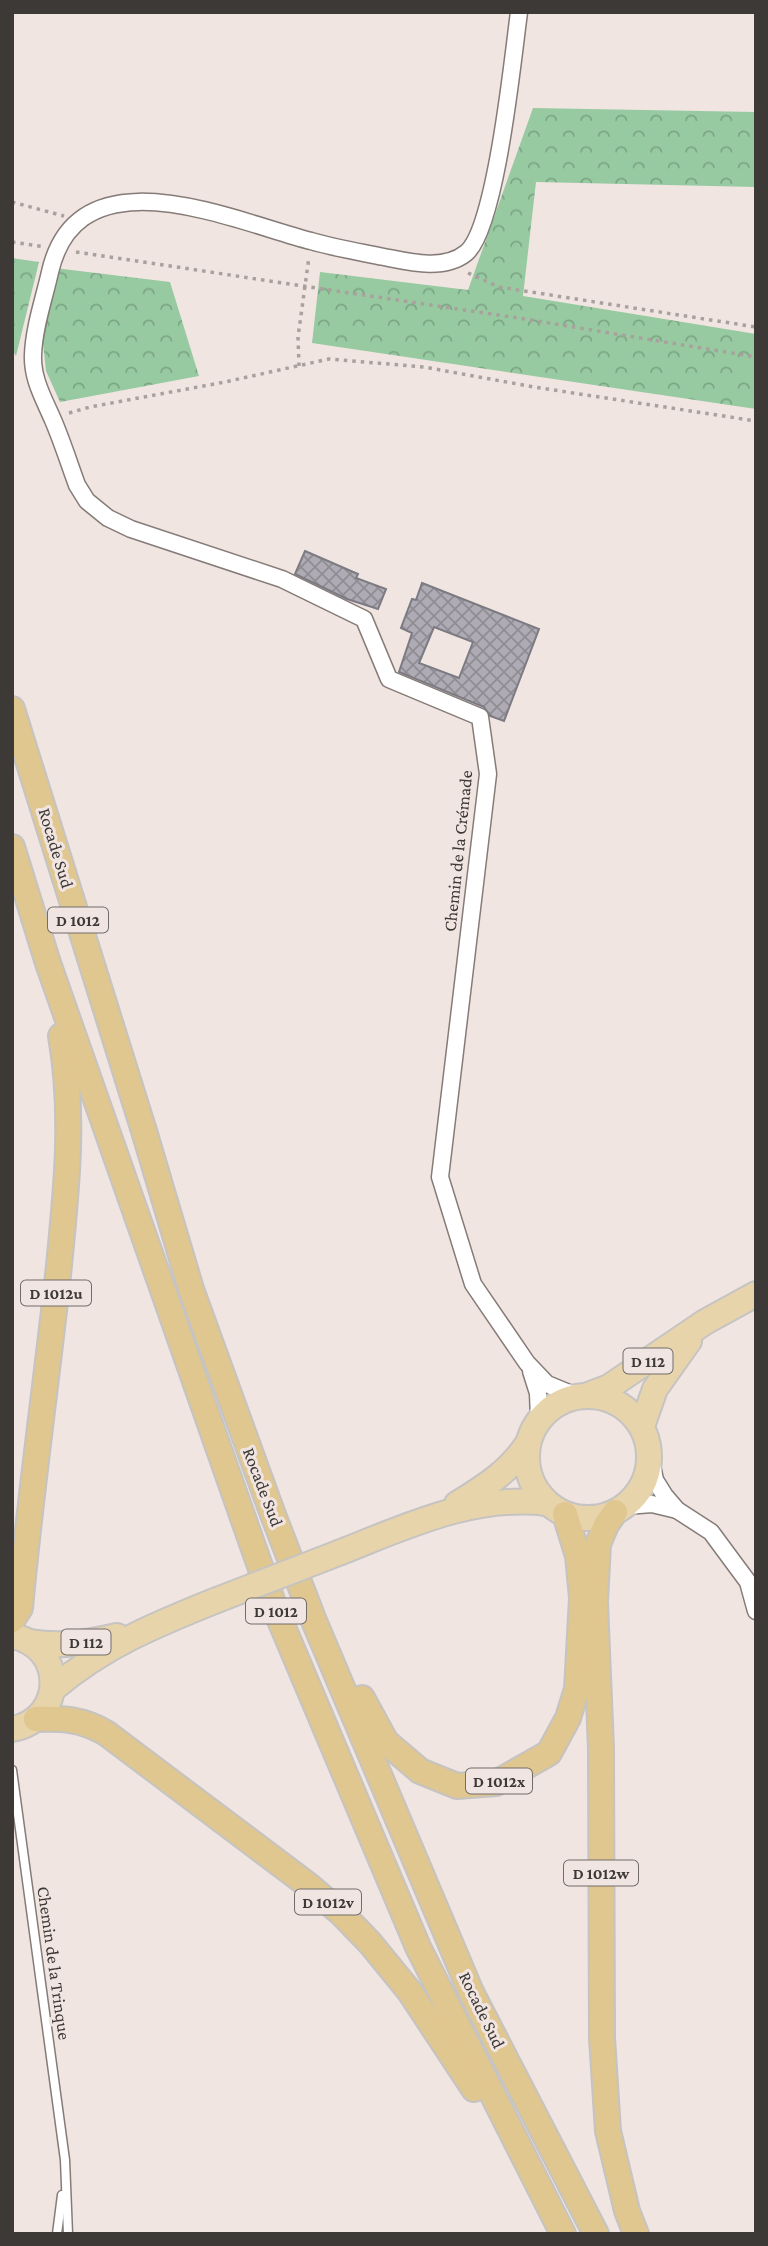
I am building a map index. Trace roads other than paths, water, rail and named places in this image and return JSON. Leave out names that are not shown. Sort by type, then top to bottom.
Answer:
[{"type":"highway","name":"Rocade Sud","points":[[12,709],[191,1290],[229,1399],[314,1621],[471,1992],[596,2234]]},
{"type":"highway","name":"Rocade Sud","points":[[12,847],[48,963],[274,1606],[418,1947],[563,2234]]},
{"type":"highway","name":"D 1012u","points":[[12,1620],[20,1608],[69,1160],[66,1064],[48,963]]},
{"type":"highway","name":"D 1012x","points":[[314,1621],[339,1657],[386,1742],[420,1771],[457,1786],[496,1783],[549,1753],[568,1718],[577,1689],[582,1598],[578,1556],[556,1509]]},
{"type":"highway","name":"D 1012w","points":[[620,1509],[606,1525],[598,1544],[595,1602],[601,1749],[602,2038],[608,2132],[627,2211],[636,2234]]},
{"type":"highway","name":"D 1012v","points":[[36,1719],[73,1718],[106,1733],[308,1885],[341,1913],[370,1942],[410,1992],[538,2185]]},
{"type":"main road","name":"D 112","points":[[582,1396],[609,1387],[705,1322],[756,1294]]},
{"type":"main road","name":"D 112","points":[[642,1426],[655,1389],[705,1322]]},
{"type":"main road","points":[[582,1396],[604,1397],[632,1413],[648,1440],[650,1457],[647,1475],[639,1492],[620,1509],[590,1518],[556,1509],[536,1491],[529,1476],[526,1459],[528,1443],[539,1419],[556,1405],[582,1396]]},
{"type":"main road","name":"D 112","points":[[442,1513],[498,1478],[528,1443]]},
{"type":"main road","name":"D 112","points":[[53,1689],[88,1661],[142,1630],[442,1513],[503,1502],[556,1509]]},
{"type":"main road","name":"D 112","points":[[21,1639],[49,1645],[76,1644],[142,1630]]},
{"type":"main road","points":[[12,1729],[36,1719],[50,1700],[53,1689],[53,1678],[46,1657],[21,1639]]},
{"type":"street","name":"Chemin de la Crémade","points":[[519,12],[496,175],[478,236],[466,253],[447,262],[414,263],[312,242],[231,217],[166,203],[119,203],[90,212],[55,249],[34,339],[33,357],[37,384],[81,494],[97,511],[131,529],[282,579],[364,620],[389,679],[480,717],[488,774],[440,1177],[473,1284],[527,1363]]},
{"type":"street","points":[[527,1363],[547,1384],[582,1396]]},
{"type":"street","points":[[527,1363],[538,1393],[539,1419]]},
{"type":"street","points":[[650,1457],[655,1480],[677,1510]]},
{"type":"street","points":[[620,1509],[652,1504],[677,1510],[711,1532],[748,1582],[756,1611]]},
{"type":"lane","name":"Chemin de la Trinque","points":[[12,1770],[65,2160]]},
{"type":"lane","points":[[57,2234],[65,2160]]},
{"type":"lane","points":[[65,2160],[68,2234]]}]
